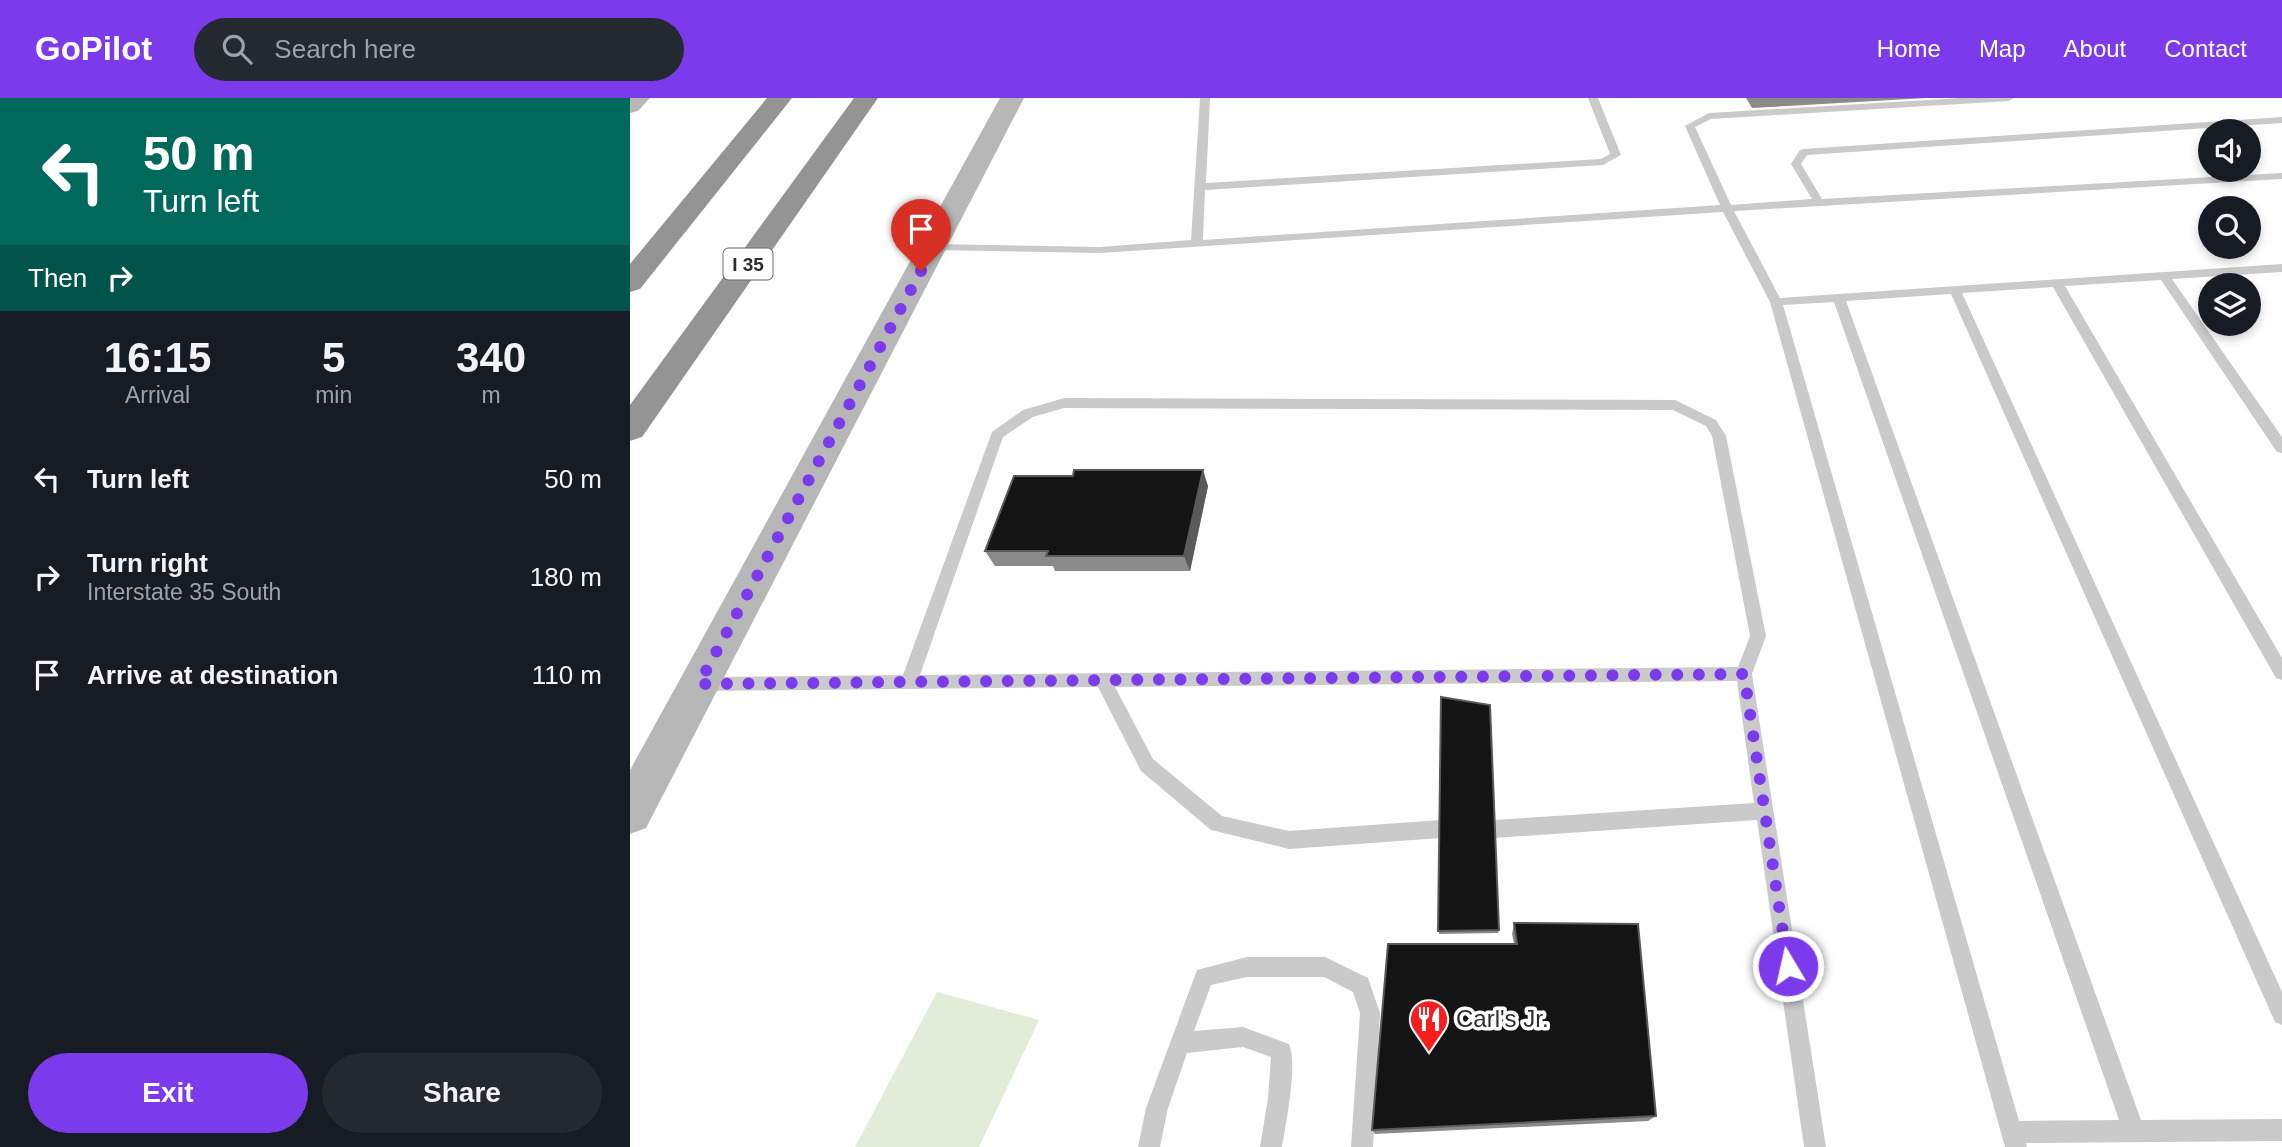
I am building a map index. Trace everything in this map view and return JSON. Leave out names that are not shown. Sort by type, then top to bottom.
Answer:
[{"type":"highway","points":[[709,184],[768,98]]},
{"type":"highway","points":[[630,284],[780,98]]},
{"type":"highway","name":"I 35","points":[[630,429],[866,98]]},
{"type":"main road","points":[[630,106],[638,98]]},
{"type":"main road","points":[[630,813],[1012,98]]},
{"type":"lane","points":[[1197,243],[1205,98]]},
{"type":"lane","points":[[1200,187],[1603,162],[1616,155],[1593,98]]},
{"type":"lane","points":[[2009,98],[1709,116],[1690,126],[1727,208],[1776,302],[2014,1140],[2134,1131],[2282,1130]]},
{"type":"lane","points":[[1819,202],[1796,164],[1804,152],[2282,120]]},
{"type":"lane","points":[[934,247],[1100,250],[1819,202],[2276,177],[2282,188]]},
{"type":"lane","points":[[1776,302],[2277,268],[2282,281]]},
{"type":"lane","points":[[2164,276],[2282,448]]},
{"type":"lane","points":[[2057,283],[2282,673]]},
{"type":"lane","points":[[1955,290],[2282,1015]]},
{"type":"lane","points":[[1839,298],[2134,1131]]},
{"type":"lane","points":[[909,682],[997,435],[1017,417],[1038,407],[1064,403],[1675,405],[1687,410],[1711,423],[1719,436],[1758,636],[1744,674],[1815,1147]]},
{"type":"lane","points":[[699,684],[1744,674]]},
{"type":"lane","points":[[1103,680],[1147,765],[1217,824],[1289,840],[1440,829]]},
{"type":"lane","points":[[1494,829],[1765,811]]},
{"type":"lane","points":[[1149,1147],[1157,1108],[1204,977],[1247,967],[1325,967],[1361,985],[1370,1013],[1362,1147]]},
{"type":"lane","points":[[1180,1043],[1243,1037],[1282,1051],[1279,1098],[1271,1147]]},
{"type":"green space","points":[[937,992],[1039,1020],[979,1147],[855,1147]]},
{"type":"building","points":[[1074,470],[1203,470],[1184,556],[1046,556],[1048,551],[985,551],[1014,476],[1073,476]]},
{"type":"building","points":[[1441,697],[1490,705],[1499,930],[1438,931]]},
{"type":"building","points":[[1514,923],[1638,924],[1656,1116],[1372,1130],[1388,944],[1517,944]]},
{"type":"place","name":"Carl's Jr.","points":[[1429,1053]]},
{"type":"route","points":[[921,271],[699,684],[1744,674],[1788,966]]}]
